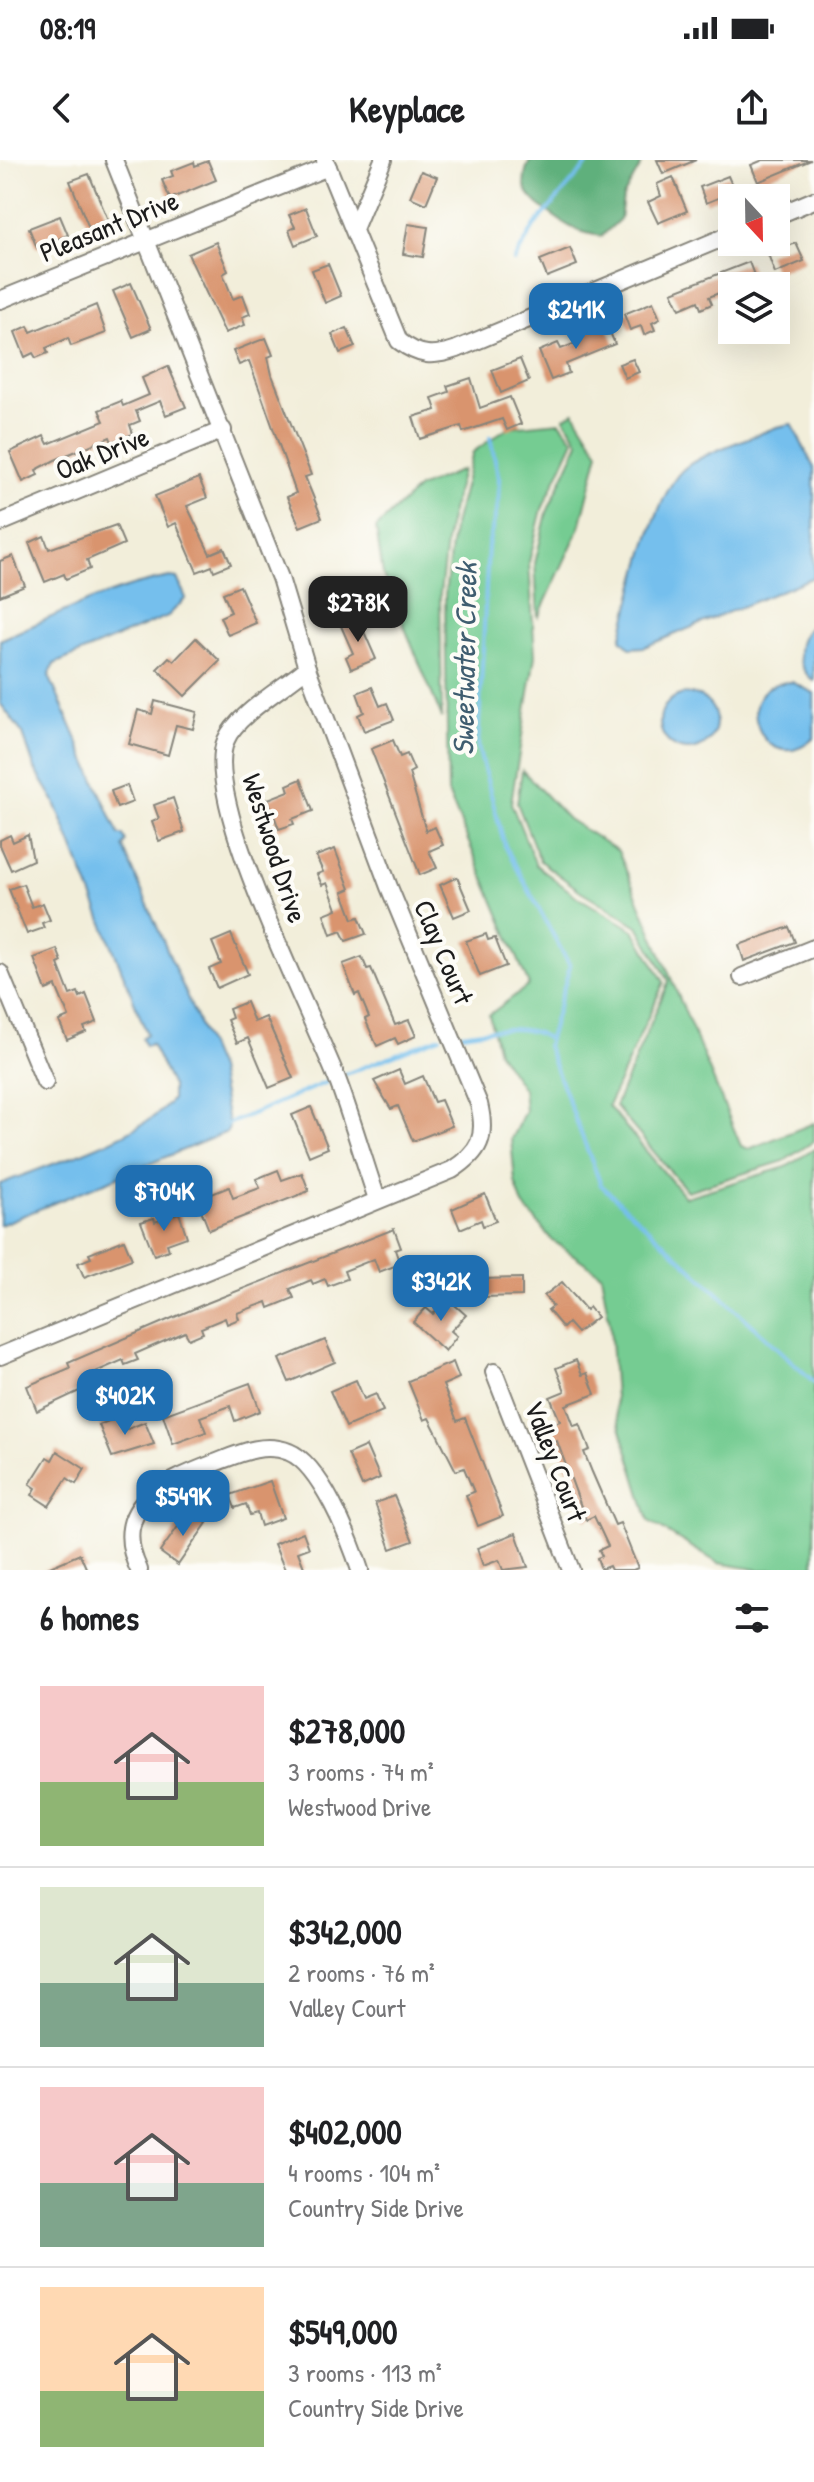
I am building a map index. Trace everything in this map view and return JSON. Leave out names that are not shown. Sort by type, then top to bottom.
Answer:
[{"type":"street","points":[[114,160],[280,578],[307,668]]},
{"type":"street","points":[[354,229],[383,160]]},
{"type":"street","points":[[327,163],[399,341],[414,353],[433,357],[718,240]]},
{"type":"street","name":"Pleasant Drive","points":[[0,300],[327,163]]},
{"type":"street","points":[[790,210],[814,200]]},
{"type":"street","name":"Oak Drive","points":[[0,523],[223,430]]},
{"type":"street","name":"Clay Court","points":[[307,668],[389,887],[479,1104],[484,1126],[482,1143],[469,1159],[452,1170],[377,1199]]},
{"type":"street","name":"Westwood Drive","points":[[307,668],[235,724],[225,742],[221,762],[223,786],[256,889],[339,1083],[377,1199]]},
{"type":"street","points":[[742,977],[814,948]]},
{"type":"street","points":[[0,973],[45,1082]]},
{"type":"street","points":[[0,1356],[377,1199]]},
{"type":"street","name":"Valley Court","points":[[494,1372],[571,1570]]},
{"type":"street","points":[[139,1570],[129,1542],[132,1523],[140,1505],[151,1493],[170,1480],[245,1451],[270,1447],[291,1452],[320,1484],[360,1570]]},
{"type":"green space","points":[[530,160],[644,160],[623,197],[620,219],[602,236],[571,227],[537,204],[524,182]]},
{"type":"green space","points":[[574,412],[599,452],[580,527],[538,618],[535,563],[547,512],[579,442],[564,418]]},
{"type":"green space","points":[[560,422],[574,440],[542,509],[529,562],[535,656],[511,803],[536,865],[576,896],[634,930],[664,982],[608,1106],[685,1197],[786,1167],[814,1149],[814,1570],[760,1570],[718,1563],[649,1521],[616,1413],[610,1325],[601,1274],[552,1240],[523,1205],[515,1182],[511,1139],[525,1111],[523,1089],[498,1052],[489,1015],[529,985],[448,793],[445,595],[453,529],[473,452],[508,427]]},
{"type":"green space","points":[[462,470],[448,527],[440,594],[442,718],[383,575],[376,528],[418,488]]},
{"type":"green space","points":[[522,770],[568,819],[618,851],[741,1146],[749,1149],[814,1123],[814,1141],[784,1161],[687,1191],[615,1106],[669,981],[638,926],[579,890],[540,861],[517,803]]},
{"type":"water","points":[[792,424],[814,468],[814,577],[644,647],[630,648],[621,639],[638,573],[654,521],[674,480],[686,467],[705,456]]},
{"type":"water","points":[[170,577],[177,578],[186,598],[168,616],[54,664],[49,676],[119,835],[123,835],[126,841],[123,847],[218,1069],[229,1127],[227,1132],[0,1225],[0,1184],[93,1148],[141,1125],[172,1099],[172,1086],[151,1044],[145,1046],[142,1038],[147,1034],[54,800],[35,769],[23,734],[0,703],[0,640],[105,595]]},
{"type":"water","points":[[814,623],[814,681],[803,668],[799,652],[803,637]]},
{"type":"water","points":[[792,682],[814,693],[814,738],[796,749],[780,749],[767,741],[758,728],[755,712],[759,697],[771,686]]},
{"type":"water","points":[[688,694],[708,702],[716,722],[708,742],[688,750],[668,742],[660,722],[668,702]]},
{"type":"building","points":[[657,160],[696,160],[663,174]]},
{"type":"building","points":[[763,160],[811,160],[758,182],[751,165]]},
{"type":"building","points":[[208,161],[216,180],[170,199],[162,180],[173,176],[171,171],[194,162],[195,166]]},
{"type":"building","points":[[421,171],[437,177],[426,204],[410,197]]},
{"type":"building","points":[[89,174],[108,220],[89,228],[70,181]]},
{"type":"building","points":[[728,176],[731,184],[718,184],[718,198],[706,203],[700,187]]},
{"type":"building","points":[[673,177],[687,211],[658,223],[648,202],[661,196],[657,184]]},
{"type":"building","points":[[306,208],[317,236],[295,245],[289,230],[295,227],[289,215]]},
{"type":"building","points":[[60,216],[68,235],[37,248],[29,228]]},
{"type":"building","points":[[408,224],[428,227],[423,257],[403,254]]},
{"type":"building","points":[[216,242],[228,271],[223,274],[233,299],[243,295],[250,314],[242,317],[245,325],[225,333],[188,254]]},
{"type":"building","points":[[796,243],[804,261],[775,272],[769,256],[790,256],[790,245]]},
{"type":"building","points":[[570,248],[577,265],[547,277],[540,260]]},
{"type":"building","points":[[749,262],[753,272],[723,272]]},
{"type":"building","points":[[328,264],[341,296],[325,303],[312,270]]},
{"type":"building","points":[[718,274],[718,293],[709,297],[712,304],[701,309],[698,301],[680,309],[672,292]]},
{"type":"building","points":[[131,283],[151,329],[133,337],[113,291]]},
{"type":"building","points":[[653,302],[660,319],[652,323],[655,330],[644,335],[641,326],[630,330],[624,314]]},
{"type":"building","points":[[96,305],[106,333],[71,346],[68,338],[46,348],[48,353],[36,358],[33,353],[25,357],[15,332],[28,326],[31,332]]},
{"type":"building","points":[[606,323],[615,344],[566,364],[569,373],[551,380],[539,351],[558,343],[561,349],[581,341],[578,335]]},
{"type":"building","points":[[347,328],[355,347],[340,353],[332,334]]},
{"type":"building","points":[[266,338],[273,355],[268,357],[272,375],[311,475],[305,477],[322,518],[300,527],[287,497],[296,493],[249,361],[239,365],[233,351]]},
{"type":"building","points":[[520,359],[529,381],[501,393],[492,370]]},
{"type":"building","points":[[633,359],[639,372],[625,378],[619,364]]},
{"type":"building","points":[[168,366],[186,407],[166,415],[160,401],[136,411],[140,421],[130,425],[133,434],[112,442],[110,437],[55,460],[36,470],[38,475],[23,482],[10,452],[44,436],[48,444],[104,421],[99,410],[121,401],[123,406],[149,395],[142,378]]},
{"type":"building","points":[[471,378],[480,408],[510,397],[521,424],[507,430],[502,419],[463,432],[461,426],[420,439],[413,417],[436,410],[432,398],[449,392],[447,386]]},
{"type":"building","points":[[199,478],[207,498],[187,506],[210,554],[224,548],[231,564],[214,571],[212,566],[197,572],[176,523],[168,527],[155,496]]},
{"type":"building","points":[[116,525],[124,544],[87,560],[90,569],[66,579],[64,574],[45,582],[29,543],[44,536],[49,549]]},
{"type":"building","points":[[13,556],[25,586],[0,596],[0,561]]},
{"type":"building","points":[[240,586],[256,623],[228,635],[220,617],[231,612],[223,593]]},
{"type":"building","points":[[358,618],[376,659],[351,669],[346,657],[353,653],[341,626]]},
{"type":"building","points":[[196,638],[220,661],[185,696],[157,669],[169,657],[174,661]]},
{"type":"building","points":[[372,687],[380,706],[387,703],[394,720],[364,731],[358,715],[364,712],[357,693]]},
{"type":"building","points":[[155,701],[197,712],[193,729],[176,725],[168,755],[129,744],[138,710],[152,714]]},
{"type":"building","points":[[393,740],[400,757],[407,754],[414,770],[409,773],[426,831],[435,827],[443,845],[429,851],[437,868],[420,875],[371,749]]},
{"type":"building","points":[[301,779],[313,811],[292,819],[294,824],[279,829],[268,799],[289,791],[287,785]]},
{"type":"building","points":[[127,785],[133,802],[117,808],[111,791]]},
{"type":"building","points":[[173,798],[184,832],[159,841],[152,822],[159,819],[154,805]]},
{"type":"building","points":[[10,835],[13,842],[28,835],[33,860],[11,870],[0,845],[0,840]]},
{"type":"building","points":[[335,849],[350,889],[343,892],[353,919],[359,917],[366,934],[346,941],[341,931],[331,935],[324,914],[337,909],[327,883],[322,885],[317,874],[323,872],[316,856]]},
{"type":"building","points":[[457,877],[471,910],[454,917],[440,885]]},
{"type":"building","points":[[23,884],[32,907],[43,903],[50,920],[42,923],[44,928],[27,934],[9,889]]},
{"type":"building","points":[[789,927],[795,942],[744,961],[739,945]]},
{"type":"building","points":[[231,934],[248,974],[217,988],[209,969],[221,964],[212,942]]},
{"type":"building","points":[[486,934],[488,940],[495,938],[506,966],[480,976],[466,941]]},
{"type":"building","points":[[57,949],[62,962],[58,964],[70,995],[78,992],[80,997],[86,994],[97,1022],[84,1027],[86,1032],[67,1040],[59,1021],[69,1017],[56,986],[46,990],[34,958]]},
{"type":"building","points":[[362,957],[367,969],[371,968],[395,1025],[409,1020],[416,1036],[398,1044],[395,1038],[377,1046],[365,1019],[369,1017],[359,993],[355,995],[343,964]]},
{"type":"building","points":[[246,1002],[254,1022],[266,1017],[293,1078],[269,1088],[248,1038],[237,1043],[227,1020],[232,1018],[229,1009]]},
{"type":"building","points":[[399,1070],[405,1084],[423,1076],[434,1102],[441,1100],[452,1126],[413,1141],[398,1106],[391,1109],[374,1081]]},
{"type":"building","points":[[311,1107],[328,1148],[309,1156],[292,1115]]},
{"type":"building","points":[[278,1170],[282,1180],[302,1173],[309,1191],[209,1230],[197,1200],[229,1187],[233,1198],[260,1188],[256,1179]]},
{"type":"building","points":[[485,1194],[496,1221],[483,1226],[481,1220],[460,1229],[452,1209]]},
{"type":"building","points":[[179,1213],[187,1237],[167,1244],[169,1250],[154,1255],[141,1222],[154,1218],[155,1222]]},
{"type":"building","points":[[394,1229],[401,1248],[395,1250],[400,1264],[379,1272],[374,1259],[344,1271],[347,1279],[328,1286],[325,1279],[313,1284],[311,1280],[290,1289],[294,1298],[269,1308],[267,1302],[237,1313],[239,1319],[227,1324],[225,1318],[201,1328],[203,1333],[189,1339],[185,1332],[135,1354],[138,1360],[125,1365],[123,1360],[93,1373],[95,1378],[88,1381],[90,1386],[37,1411],[27,1386],[70,1368],[68,1363],[207,1303]]},
{"type":"building","points":[[124,1240],[132,1259],[84,1277],[78,1263],[91,1258],[89,1254]]},
{"type":"building","points":[[522,1278],[522,1296],[483,1297],[482,1279]]},
{"type":"building","points":[[562,1282],[586,1310],[589,1307],[597,1317],[577,1333],[568,1323],[563,1328],[548,1310],[553,1306],[544,1296]]},
{"type":"building","points":[[447,1298],[466,1315],[451,1331],[457,1336],[445,1351],[413,1322],[426,1308],[433,1314]]},
{"type":"building","points":[[325,1340],[335,1362],[289,1382],[279,1359]]},
{"type":"building","points":[[576,1360],[582,1375],[587,1373],[595,1394],[566,1405],[574,1426],[580,1424],[590,1450],[584,1452],[615,1525],[620,1523],[638,1568],[633,1570],[611,1570],[609,1566],[601,1569],[597,1558],[602,1556],[599,1550],[608,1546],[594,1516],[586,1520],[557,1441],[552,1443],[546,1427],[560,1421],[550,1397],[565,1391],[556,1368]]},
{"type":"building","points":[[453,1362],[459,1378],[443,1385],[457,1421],[465,1418],[503,1516],[478,1526],[466,1495],[474,1492],[464,1468],[456,1471],[429,1418],[424,1420],[408,1381]]},
{"type":"building","points":[[356,1380],[364,1399],[376,1394],[383,1411],[346,1427],[330,1391]]},
{"type":"building","points":[[250,1383],[260,1411],[235,1421],[230,1406],[200,1417],[206,1432],[173,1444],[163,1415]]},
{"type":"building","points":[[118,1417],[123,1431],[145,1422],[154,1444],[112,1457],[99,1425]]},
{"type":"building","points":[[366,1446],[380,1478],[362,1486],[348,1454]]},
{"type":"building","points":[[57,1451],[85,1469],[76,1484],[67,1478],[49,1506],[32,1495],[36,1488],[30,1484],[47,1457],[52,1460]]},
{"type":"building","points":[[270,1481],[283,1518],[261,1526],[257,1513],[250,1515],[246,1504],[235,1508],[230,1495]]},
{"type":"building","points":[[394,1496],[413,1541],[391,1549],[375,1503]]},
{"type":"building","points":[[189,1511],[207,1523],[178,1565],[160,1552]]},
{"type":"building","points":[[303,1532],[309,1548],[298,1552],[305,1570],[285,1570],[274,1544]]},
{"type":"building","points":[[516,1533],[528,1567],[503,1570],[499,1560],[483,1566],[477,1548]]},
{"type":"building","points":[[80,1554],[87,1570],[43,1570]]},
{"type":"waterway","name":"Sweetwater Creek","points":[[514,261],[535,225],[591,160]]},
{"type":"waterway","name":"Sweetwater Creek","points":[[490,437],[499,479],[498,505],[488,546],[478,747],[505,846],[570,966],[547,1046],[601,1185],[814,1382]]},
{"type":"waterway","points":[[462,1034],[518,1029],[548,1039]]},
{"type":"waterway","points":[[346,1074],[440,1037]]},
{"type":"waterway","points":[[228,1124],[327,1082]]}]
